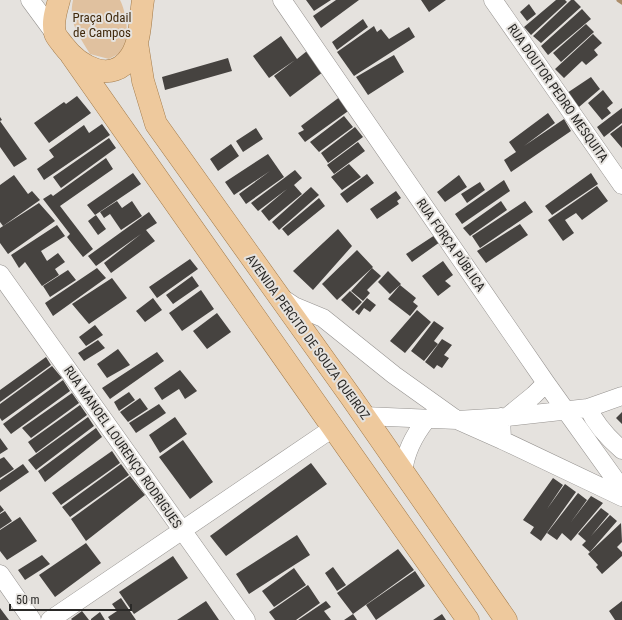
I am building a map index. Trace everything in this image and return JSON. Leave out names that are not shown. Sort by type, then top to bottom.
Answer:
[{"type":"main road","points":[[59,0],[54,20],[55,34],[468,620]]},
{"type":"main road","points":[[71,55],[89,68],[107,71],[124,64],[130,57],[137,43],[139,6]]},
{"type":"main road","name":"AVENIDA PERCITO DE SOUZA QUEIROZ","points":[[137,43],[143,81],[156,124],[364,416],[506,620]]},
{"type":"street","points":[[30,0],[55,34]]},
{"type":"street","name":"RUA FORÇA PÚBLICA","points":[[282,0],[546,383],[622,489]]},
{"type":"street","name":"RUA DOUTOR PEDRO MESQUITA","points":[[493,0],[622,185]]},
{"type":"street","name":"RUA MANOEL LOURENÇO RODRIGUES","points":[[0,274],[246,620]]},
{"type":"street","points":[[278,296],[294,306],[323,318],[394,375],[457,420],[622,497]]},
{"type":"street","points":[[502,440],[504,417],[534,395],[546,383]]},
{"type":"street","points":[[364,416],[457,420],[504,417],[588,408],[622,396]]},
{"type":"street","points":[[588,408],[594,419],[609,439],[622,450]]},
{"type":"street","points":[[403,473],[404,463],[409,448],[427,419]]},
{"type":"street","points":[[50,620],[333,428]]},
{"type":"street","points":[[0,574],[32,620]]},
{"type":"green space","name":"Praça Odail de Campos","points":[[73,0],[120,0],[126,19],[127,35],[124,48],[120,53],[109,59],[90,54],[78,35],[73,22]]},
{"type":"building","points":[[306,0],[331,0],[314,11]]},
{"type":"building","points":[[336,0],[359,0],[321,28],[313,16]]},
{"type":"building","points":[[421,0],[446,0],[429,12]]},
{"type":"building","points":[[556,0],[565,0],[567,2],[531,35],[524,27]]},
{"type":"building","points":[[571,0],[574,0],[581,7],[541,43],[533,36]]},
{"type":"building","points":[[529,4],[536,14],[527,21],[520,12]]},
{"type":"building","points":[[582,9],[591,19],[548,55],[541,46]]},
{"type":"building","points":[[363,19],[368,27],[337,50],[332,42]]},
{"type":"building","points":[[586,24],[594,32],[561,62],[553,53]]},
{"type":"building","points":[[374,26],[377,32],[381,29],[389,39],[409,27],[415,37],[354,76],[337,52]]},
{"type":"building","points":[[593,34],[602,43],[594,50],[598,55],[586,65],[582,61],[564,78],[555,69]]},
{"type":"building","points":[[281,36],[297,59],[307,51],[323,72],[290,97],[274,76],[295,60],[269,78],[253,56]]},
{"type":"building","points":[[394,55],[404,72],[368,95],[356,77]]},
{"type":"building","points":[[228,58],[232,71],[165,90],[162,77]]},
{"type":"building","points":[[591,77],[600,89],[579,107],[567,93]]},
{"type":"building","points":[[603,90],[613,103],[607,108],[611,113],[602,120],[588,103]]},
{"type":"building","points":[[77,96],[91,113],[49,143],[34,123],[64,102],[66,104]]},
{"type":"building","points":[[341,96],[351,109],[305,142],[298,133],[304,130],[301,126]]},
{"type":"building","points":[[622,108],[622,123],[604,137],[597,127]]},
{"type":"building","points":[[548,113],[555,123],[524,146],[564,119],[571,131],[511,172],[504,160],[516,152],[509,142]]},
{"type":"building","points":[[344,116],[353,127],[319,152],[310,142]]},
{"type":"building","points":[[0,121],[27,159],[14,167],[0,147]]},
{"type":"building","points":[[102,124],[110,135],[44,180],[37,169],[54,157],[49,150],[84,125],[89,133]]},
{"type":"building","points":[[622,125],[622,148],[610,134]]},
{"type":"building","points":[[355,127],[363,137],[328,163],[321,153]]},
{"type":"building","points":[[256,128],[263,139],[243,152],[236,141]]},
{"type":"building","points":[[109,138],[116,148],[61,188],[53,177]]},
{"type":"building","points":[[358,142],[365,151],[334,174],[327,165]]},
{"type":"building","points":[[231,144],[239,156],[218,171],[210,159]]},
{"type":"building","points":[[268,154],[284,177],[246,204],[239,194],[270,171],[234,195],[225,182]]},
{"type":"building","points":[[106,158],[113,169],[60,206],[93,249],[83,257],[67,237],[70,234],[43,199],[51,194],[53,196]]},
{"type":"building","points":[[349,164],[361,177],[342,190],[331,177]]},
{"type":"building","points":[[295,170],[302,178],[294,185],[302,194],[269,221],[261,211],[287,189],[258,211],[251,203]]},
{"type":"building","points":[[133,173],[141,184],[95,215],[87,205]]},
{"type":"building","points":[[591,173],[598,184],[552,215],[545,206]]},
{"type":"building","points":[[367,174],[374,183],[347,203],[340,194]]},
{"type":"building","points":[[14,175],[28,194],[32,191],[40,200],[3,226],[0,222],[0,185]]},
{"type":"building","points":[[459,175],[467,187],[445,202],[437,192]]},
{"type":"building","points":[[504,180],[510,191],[462,224],[455,214]]},
{"type":"building","points":[[480,182],[485,190],[467,203],[461,194]]},
{"type":"building","points":[[597,186],[608,201],[582,220],[576,213],[565,220],[574,233],[563,241],[548,220]]},
{"type":"building","points":[[311,187],[319,195],[279,230],[272,222]]},
{"type":"building","points":[[396,191],[401,198],[397,201],[399,204],[377,219],[370,209]]},
{"type":"building","points":[[319,198],[325,206],[288,236],[282,229]]},
{"type":"building","points":[[117,201],[122,208],[132,201],[142,216],[121,230],[110,214],[104,218],[100,212]]},
{"type":"building","points":[[501,201],[507,210],[470,236],[463,228]]},
{"type":"building","points":[[525,201],[533,212],[480,248],[472,236]]},
{"type":"building","points":[[39,203],[55,221],[8,254],[0,243],[0,228]]},
{"type":"building","points":[[149,212],[157,223],[146,230],[155,241],[111,273],[104,263],[141,234],[96,266],[88,256]]},
{"type":"building","points":[[96,215],[106,229],[98,235],[88,221]]},
{"type":"building","points":[[520,224],[528,235],[486,263],[477,251]]},
{"type":"building","points":[[57,225],[65,236],[41,251],[47,261],[58,253],[65,262],[55,269],[59,275],[42,286],[25,262],[19,268],[11,255]]},
{"type":"building","points":[[338,229],[352,246],[313,290],[293,271]]},
{"type":"building","points":[[435,235],[440,242],[412,262],[406,254]]},
{"type":"building","points":[[357,250],[373,267],[337,300],[322,284]]},
{"type":"building","points":[[190,259],[198,269],[157,298],[149,287]]},
{"type":"building","points":[[443,261],[453,275],[445,281],[451,286],[438,296],[422,276]]},
{"type":"building","points":[[97,268],[106,278],[53,316],[45,303]]},
{"type":"building","points":[[372,268],[381,276],[367,290],[370,293],[363,301],[351,291]]},
{"type":"building","points":[[68,270],[76,280],[50,297],[43,286]]},
{"type":"building","points":[[388,271],[401,284],[390,294],[378,282]]},
{"type":"building","points":[[192,276],[199,286],[173,304],[166,295]]},
{"type":"building","points":[[112,278],[127,298],[89,324],[72,304]]},
{"type":"building","points":[[400,285],[416,298],[413,302],[418,306],[410,316],[388,299]]},
{"type":"building","points":[[201,290],[214,309],[182,331],[169,313]]},
{"type":"building","points":[[350,291],[362,302],[353,311],[341,300]]},
{"type":"building","points":[[153,298],[162,310],[145,322],[136,311]]},
{"type":"building","points":[[367,298],[376,305],[370,312],[364,308],[359,315],[355,312]]},
{"type":"building","points":[[417,310],[431,322],[405,353],[390,341]]},
{"type":"building","points":[[217,313],[231,332],[207,349],[193,331]]},
{"type":"building","points":[[434,321],[444,328],[434,341],[438,344],[424,361],[411,351]]},
{"type":"building","points":[[95,325],[103,335],[86,346],[79,337]]},
{"type":"building","points":[[442,339],[452,345],[444,355],[449,358],[442,368],[437,365],[434,369],[425,362]]},
{"type":"building","points":[[98,340],[105,348],[84,361],[78,353]]},
{"type":"building","points":[[118,349],[130,365],[107,378],[97,364]]},
{"type":"building","points":[[157,352],[164,361],[110,399],[102,388]]},
{"type":"building","points":[[46,357],[51,365],[0,402],[0,390]]},
{"type":"building","points":[[52,366],[62,378],[2,421],[0,418],[0,404]]},
{"type":"building","points":[[180,370],[197,391],[185,399],[179,389],[162,400],[154,388]]},
{"type":"building","points":[[63,380],[70,391],[11,434],[3,424]]},
{"type":"building","points":[[129,392],[135,400],[119,411],[114,402]]},
{"type":"building","points":[[72,393],[79,403],[31,438],[22,428]]},
{"type":"building","points":[[140,398],[148,409],[128,422],[120,412]]},
{"type":"building","points":[[159,404],[166,413],[136,433],[129,423]]},
{"type":"building","points":[[80,405],[87,415],[36,453],[28,442]]},
{"type":"building","points":[[622,412],[622,424],[616,418]]},
{"type":"building","points":[[88,417],[94,426],[36,470],[28,460]]},
{"type":"building","points":[[175,417],[187,434],[160,453],[149,435]]},
{"type":"building","points":[[96,428],[102,437],[45,482],[38,471]]},
{"type":"building","points":[[0,438],[8,449],[0,454]]},
{"type":"building","points":[[183,440],[213,482],[190,499],[159,457]]},
{"type":"building","points":[[112,451],[120,463],[61,505],[52,493]]},
{"type":"building","points":[[4,457],[14,469],[0,478],[0,459]]},
{"type":"building","points":[[311,463],[327,484],[226,556],[210,536]]},
{"type":"building","points":[[23,464],[29,472],[0,492],[0,480]]},
{"type":"building","points":[[121,464],[129,475],[70,517],[62,507]]},
{"type":"building","points":[[130,476],[145,495],[86,541],[71,519]]},
{"type":"building","points":[[553,478],[563,485],[547,509],[565,484],[576,492],[541,541],[530,533],[534,527],[523,520]]},
{"type":"building","points":[[578,493],[587,500],[571,522],[591,496],[603,503],[571,541],[562,533],[557,540],[547,533]]},
{"type":"building","points":[[0,505],[4,510],[0,513]]},
{"type":"building","points":[[601,508],[609,514],[591,536],[610,515],[617,521],[590,552],[582,545],[586,541],[578,534]]},
{"type":"building","points":[[5,511],[12,521],[0,529],[0,514]]},
{"type":"building","points":[[20,517],[37,541],[7,560],[0,551],[0,530]]},
{"type":"building","points":[[621,523],[622,542],[617,547],[622,552],[622,556],[602,574],[596,567],[598,565],[588,554]]},
{"type":"building","points":[[297,535],[310,555],[249,594],[236,574]]},
{"type":"building","points":[[86,543],[101,563],[55,597],[39,575]]},
{"type":"building","points":[[398,549],[414,570],[353,614],[337,593]]},
{"type":"building","points":[[42,555],[50,564],[25,580],[18,570]]},
{"type":"building","points":[[173,556],[188,578],[134,614],[119,592]]},
{"type":"building","points":[[333,567],[346,585],[337,591],[325,573]]},
{"type":"building","points":[[294,568],[306,585],[274,607],[262,591]]},
{"type":"building","points":[[415,571],[425,586],[376,620],[366,605]]},
{"type":"building","points":[[308,585],[320,603],[296,620],[275,620],[269,612]]},
{"type":"building","points":[[121,598],[136,620],[110,620],[108,617],[117,611],[112,604]]},
{"type":"building","points":[[206,601],[219,620],[177,620]]},
{"type":"building","points":[[326,601],[331,607],[324,611],[331,620],[298,620]]},
{"type":"building","points":[[622,601],[622,620],[615,620],[609,611]]},
{"type":"building","points":[[0,608],[9,620],[0,620]]},
{"type":"building","points":[[82,611],[89,620],[71,619]]},
{"type":"building","points":[[100,612],[105,620],[91,620],[91,619]]},
{"type":"building","points":[[353,614],[357,620],[344,620]]},
{"type":"building","points":[[442,614],[446,620],[433,620]]}]
